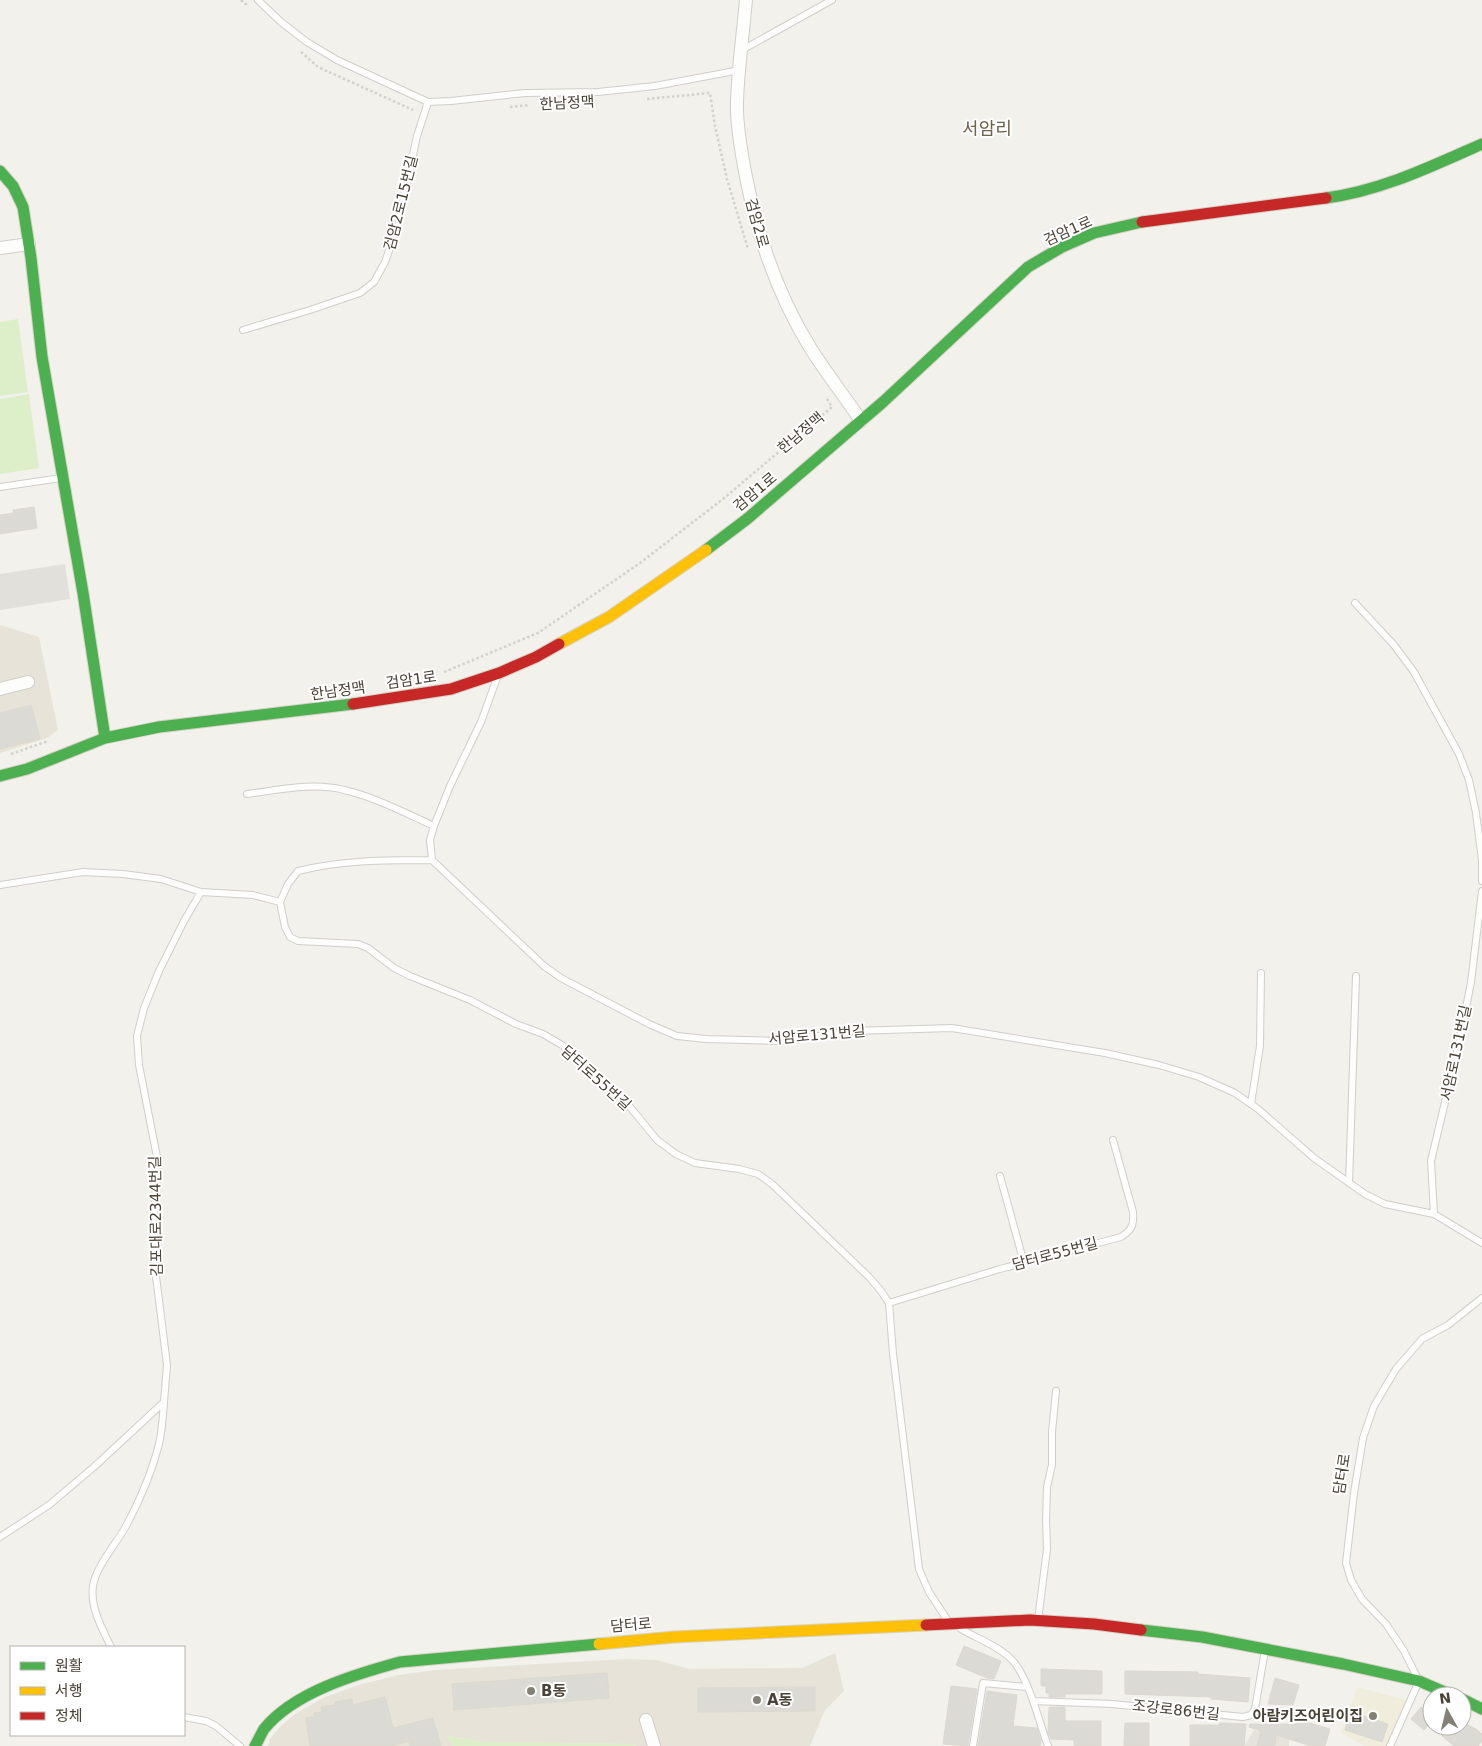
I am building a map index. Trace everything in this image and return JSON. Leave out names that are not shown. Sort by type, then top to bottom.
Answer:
[{"type":"street","name":"검암2로","points":[[746,0],[737,103],[743,162],[753,214],[764,252],[797,324],[812,350],[861,421]]},
{"type":"street","name":"검암1로","points":[[0,776],[28,769],[105,738],[159,727],[366,702],[452,689],[498,673],[536,656],[609,617],[682,567],[747,519],[861,421],[1028,267],[1062,247],[1094,234],[1134,223],[1341,196],[1380,186],[1414,174],[1482,144]]},
{"type":"street","points":[[0,171],[13,186],[23,207],[42,357],[83,593],[105,738]]},
{"type":"street","points":[[0,248],[29,244]]},
{"type":"street","points":[[0,689],[28,682]]},
{"type":"street","name":"담터로","points":[[254,1746],[258,1736],[274,1717],[305,1698],[361,1672],[400,1662],[674,1637],[1038,1621],[1094,1624],[1202,1637],[1419,1681],[1431,1686]]},
{"type":"street","points":[[646,1720],[654,1746]]},
{"type":"lane","points":[[258,0],[281,22],[337,60],[428,102],[525,93],[598,92],[655,86],[740,70]]},
{"type":"lane","points":[[742,50],[832,0]]},
{"type":"lane","name":"검암2로15번길","points":[[243,330],[310,310],[360,292],[374,282],[385,262],[398,225],[417,136],[428,102]]},
{"type":"lane","points":[[0,487],[62,478]]},
{"type":"lane","points":[[1355,603],[1394,645],[1414,672],[1459,754],[1469,780],[1476,812],[1482,860],[1482,881]]},
{"type":"lane","points":[[0,885],[83,872],[123,874],[161,880],[201,892],[253,895],[280,902],[288,884],[298,871],[350,863],[390,860],[432,860],[430,840],[434,826],[450,786],[481,722],[498,673]]},
{"type":"lane","points":[[247,794],[296,788],[323,787],[343,789],[362,795],[434,826]]},
{"type":"lane","name":"서암로131번길","points":[[432,860],[544,966],[561,978],[649,1024],[678,1036],[706,1040],[781,1041],[853,1031],[952,1028],[1159,1065],[1199,1078],[1235,1093],[1314,1158],[1365,1194],[1386,1204],[1434,1214],[1482,1243]]},
{"type":"lane","name":"김포대로2344번길","points":[[110,1646],[99,1623],[93,1602],[93,1584],[126,1526],[146,1481],[159,1443],[167,1365],[156,1276],[154,1226],[158,1162],[139,1064],[137,1036],[144,1008],[159,971],[201,892]]},
{"type":"lane","name":"서암로131번길","points":[[1434,1214],[1431,1161],[1460,1040],[1471,982],[1482,892]]},
{"type":"lane","name":"담터로55번길","points":[[280,902],[290,937],[298,941],[358,944],[368,948],[394,968],[410,976],[470,1000],[516,1024],[543,1034],[562,1045],[602,1079],[630,1107],[658,1140],[676,1154],[695,1164],[739,1169],[758,1174],[792,1201],[882,1290],[889,1303],[1024,1263],[1121,1237],[1131,1231],[1134,1223],[1133,1212],[1113,1140]]},
{"type":"lane","points":[[1250,1104],[1260,1046],[1261,973]]},
{"type":"lane","points":[[1349,1183],[1356,976]]},
{"type":"lane","points":[[1000,1176],[1024,1263]]},
{"type":"lane","name":"담터로","points":[[1419,1681],[1404,1650],[1386,1624],[1362,1599],[1351,1580],[1346,1563],[1354,1493],[1363,1438],[1374,1406],[1396,1369],[1422,1339],[1448,1325],[1482,1298]]},
{"type":"lane","points":[[889,1303],[893,1354],[919,1569],[929,1592],[950,1624],[1002,1652],[1014,1663],[1033,1701],[1048,1746]]},
{"type":"lane","points":[[1038,1621],[1047,1549],[1047,1495],[1052,1465],[1052,1432],[1056,1391]]},
{"type":"lane","points":[[0,1537],[49,1505],[95,1466],[164,1402]]},
{"type":"lane","name":"조강로86번길","points":[[1033,1701],[1112,1704],[1243,1717],[1251,1715],[1255,1709],[1265,1649]]},
{"type":"lane","points":[[1390,1746],[1419,1681]]},
{"type":"lane","points":[[973,1746],[983,1683],[1027,1687]]},
{"type":"lane","points":[[185,1717],[216,1726],[240,1746]]},
{"type":"path","points":[[241,0],[248,6]]},
{"type":"path","points":[[297,48],[318,67],[424,115]]},
{"type":"path","points":[[644,99],[710,93],[727,180],[749,250]]},
{"type":"path","name":"한남정맥","points":[[507,107],[535,105]]},
{"type":"path","name":"한남정맥","points":[[437,674],[538,633],[640,562],[723,499],[832,407],[822,392]]},
{"type":"path","points":[[9,755],[56,738]]},
{"type":"shaded area","points":[[65,564],[70,599],[0,610],[0,574]]},
{"type":"shaded area","points":[[0,625],[39,637],[58,730],[47,738],[0,753]]},
{"type":"shaded area","points":[[835,1653],[844,1691],[825,1710],[810,1746],[636,1746],[631,1744],[486,1742],[448,1736],[452,1746],[268,1746],[270,1739],[280,1727],[295,1714],[325,1697],[362,1684],[399,1675],[435,1670],[626,1659],[656,1660],[690,1669],[802,1668]]},
{"type":"shaded area","name":"아람키즈어린이집","points":[[1357,1687],[1407,1700],[1387,1746],[1364,1746],[1341,1733]]},
{"type":"shaded area","points":[[1254,1730],[1289,1737],[1289,1746],[1244,1746]]},
{"type":"green space","points":[[18,319],[28,392],[0,396],[0,322]]},
{"type":"green space","points":[[29,394],[39,468],[0,474],[0,399]]},
{"type":"green space","points":[[447,1736],[486,1742],[631,1744],[636,1746],[452,1746]]},
{"type":"building","points":[[34,507],[37,528],[0,534],[0,515],[14,513],[13,510]]},
{"type":"building","points":[[31,705],[40,739],[0,749],[0,713]]},
{"type":"building","points":[[964,1646],[1001,1661],[994,1679],[956,1665]]},
{"type":"building","points":[[1041,1669],[1102,1671],[1102,1694],[1065,1694],[1065,1697],[1049,1697],[1049,1693],[1046,1693],[1046,1686],[1041,1686]]},
{"type":"building","points":[[1125,1671],[1198,1672],[1198,1674],[1250,1678],[1248,1702],[1211,1699],[1211,1697],[1125,1694]]},
{"type":"building","name":"B동","points":[[607,1673],[609,1698],[454,1710],[452,1684]]},
{"type":"building","points":[[1275,1678],[1299,1685],[1293,1705],[1268,1704]]},
{"type":"building","points":[[951,1686],[977,1689],[968,1746],[943,1744]]},
{"type":"building","name":"A동","points":[[815,1687],[815,1711],[698,1712],[698,1688]]},
{"type":"building","points":[[987,1691],[1017,1695],[1013,1726],[1037,1728],[1041,1741],[1040,1746],[978,1746]]},
{"type":"building","points":[[385,1697],[393,1728],[433,1718],[441,1746],[410,1746],[409,1741],[391,1746],[310,1746],[306,1718],[315,1717],[314,1713],[322,1712],[321,1707],[335,1705],[335,1702],[352,1699],[353,1705]]},
{"type":"building","points":[[1049,1707],[1065,1707],[1065,1721],[1101,1721],[1101,1746],[1074,1746],[1074,1740],[1051,1739],[1048,1732]]},
{"type":"building","points":[[1421,1707],[1422,1708],[1422,1728],[1411,1719]]},
{"type":"building","points":[[1351,1712],[1388,1724],[1382,1742],[1345,1730]]},
{"type":"building","points":[[1296,1719],[1330,1729],[1325,1746],[1311,1746],[1276,1735],[1275,1746],[1257,1746],[1261,1731],[1249,1727],[1250,1724],[1296,1724]]},
{"type":"building","points":[[1125,1723],[1149,1723],[1149,1746],[1124,1746]]},
{"type":"building","points":[[1220,1723],[1246,1724],[1244,1746],[1190,1746],[1190,1725],[1219,1725]]},
{"type":"building","points":[[1472,1727],[1482,1734],[1482,1741],[1478,1746],[1454,1746],[1442,1736],[1472,1736]]},
{"type":"traffic: fast","points":[[1326,198],[1346,195],[1386,184],[1482,144]]},
{"type":"traffic: fast","points":[[0,171],[13,186],[23,207],[31,258],[42,357],[83,593],[105,738]]},
{"type":"traffic: fast","points":[[706,550],[747,519],[883,402],[1028,267],[1062,247],[1094,233],[1142,222]]},
{"type":"traffic: fast","points":[[0,776],[27,769],[105,738],[159,727],[353,704]]},
{"type":"traffic: fast","points":[[1141,1630],[1202,1637],[1343,1664],[1419,1681],[1431,1686]]},
{"type":"traffic: fast","points":[[255,1746],[264,1729],[292,1705],[327,1686],[383,1667],[400,1662],[599,1644]]},
{"type":"traffic: fast","points":[[1472,1704],[1482,1709]]},
{"type":"traffic: slow","points":[[559,644],[609,617],[706,550]]},
{"type":"traffic: slow","points":[[599,1644],[674,1637],[926,1625]]},
{"type":"traffic: jam","points":[[1142,222],[1326,198]]},
{"type":"traffic: jam","points":[[353,704],[451,689],[499,673],[536,657],[559,644]]},
{"type":"traffic: jam","points":[[926,1625],[1030,1620],[1094,1624],[1141,1630]]},
{"type":"place","name":"B동","points":[[531,1691]]},
{"type":"place","name":"A동","points":[[757,1700]]},
{"type":"place","name":"아람키즈어린이집","points":[[1373,1716]]},
{"type":"district","name":"서암리","points":[[987,128]]}]
